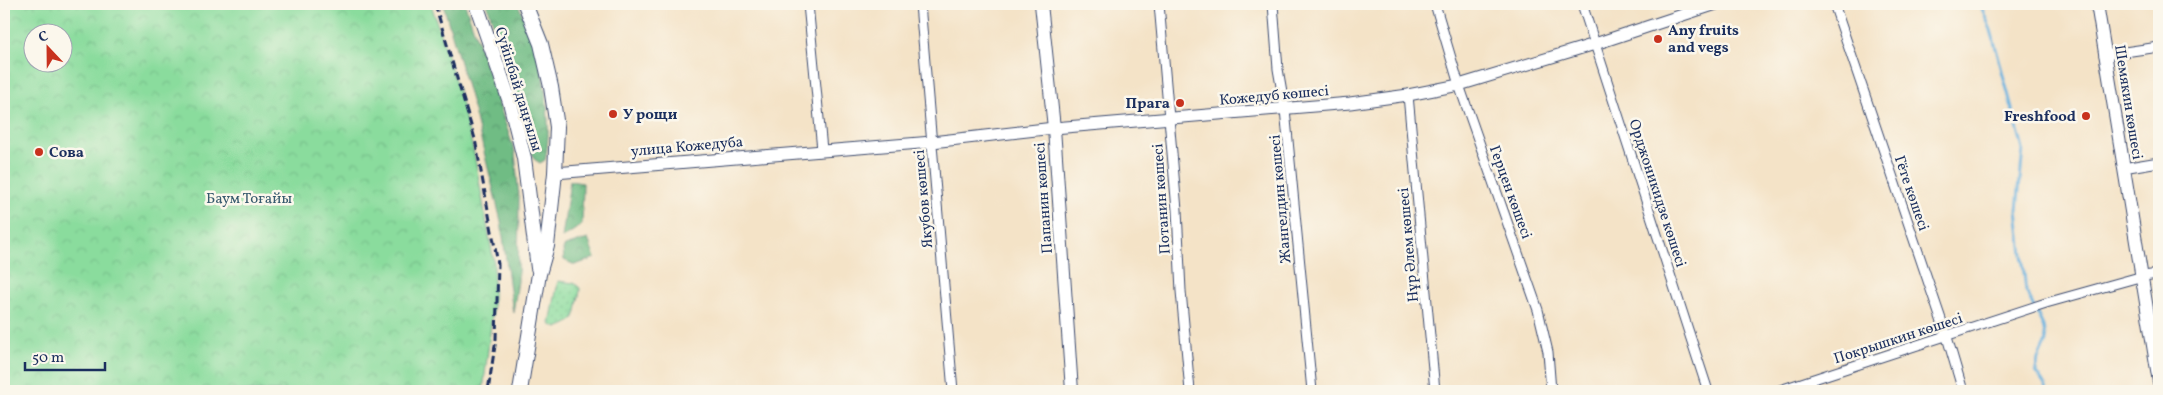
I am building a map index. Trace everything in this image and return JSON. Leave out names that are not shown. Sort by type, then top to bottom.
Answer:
[{"type":"main road","name":"Сүйінбай даңғылы","points":[[476,4],[510,102],[524,158],[539,274]]},
{"type":"main road","name":"Сүйінбай даңғылы","points":[[520,391],[539,274],[547,246],[556,173],[557,127],[551,87],[540,44],[525,4]]},
{"type":"main road","name":"Папанин көшесі","points":[[1041,4],[1054,128],[1072,391]]},
{"type":"main road","name":"Шемякин көшесі","points":[[2097,4],[2159,382]]},
{"type":"street","points":[[808,4],[822,150]]},
{"type":"street","name":"Якубов көшесі","points":[[920,4],[953,391]]},
{"type":"street","name":"Потанин көшесі","points":[[1159,4],[1190,391]]},
{"type":"street","name":"Жангелдин көшесі","points":[[1273,4],[1278,69],[1285,109],[1312,391]]},
{"type":"street","name":"Герцен көшесі","points":[[1435,4],[1458,85],[1538,310],[1548,352],[1550,391]]},
{"type":"street","name":"Орджоникидзе көшесі","points":[[1582,4],[1708,391]]},
{"type":"street","name":"Кожедуб көшесі","points":[[822,150],[932,142],[1054,128],[1285,109],[1408,96],[1458,85],[1595,44],[1716,4]]},
{"type":"street","name":"Гёте көшесі","points":[[1834,4],[1947,337],[1963,391]]},
{"type":"street","points":[[2104,55],[2159,47]]},
{"type":"street","name":"Нұр Әлем көшесі","points":[[1408,96],[1435,391]]},
{"type":"street","name":"улица Кожедуба","points":[[556,173],[822,150]]},
{"type":"street","points":[[2123,168],[2159,162]]},
{"type":"street","points":[[2142,276],[2159,274]]},
{"type":"street","name":"Покрышкин көшесі","points":[[1778,391],[1947,337],[2040,304],[2142,276]]},
{"type":"street","points":[[1809,381],[1813,391]]},
{"type":"green space","name":"Баум Тоғайы","points":[[4,4],[431,4],[459,93],[474,153],[494,263],[493,308],[483,391],[4,391]]},
{"type":"green space","points":[[443,4],[465,4],[515,152],[519,199],[518,281],[513,313],[501,221],[474,111]]},
{"type":"green space","points":[[487,4],[518,4],[535,45],[544,83],[548,123],[545,160],[540,163],[534,159]]},
{"type":"green space","points":[[570,181],[583,183],[582,225],[562,238]]},
{"type":"green space","points":[[588,239],[595,258],[575,265],[564,260],[563,249],[565,246]]},
{"type":"green space","points":[[558,281],[574,283],[580,288],[580,292],[574,318],[557,328],[550,324]]},
{"type":"waterway","points":[[1980,4],[1991,30],[2023,149],[2017,210],[2026,291],[2043,326],[2046,341],[2038,359],[2036,372],[2046,387],[2046,391]]},
{"type":"railway","points":[[435,4],[475,139],[498,264],[496,339],[488,391]]},
{"type":"place","name":"Any fruits and vegs","points":[[1658,39]]},
{"type":"place","name":"Прага","points":[[1180,103]]},
{"type":"place","name":"У рощи","points":[[613,114]]},
{"type":"place","name":"Freshfood","points":[[2086,116]]},
{"type":"place","name":"Сова","points":[[39,152]]}]
